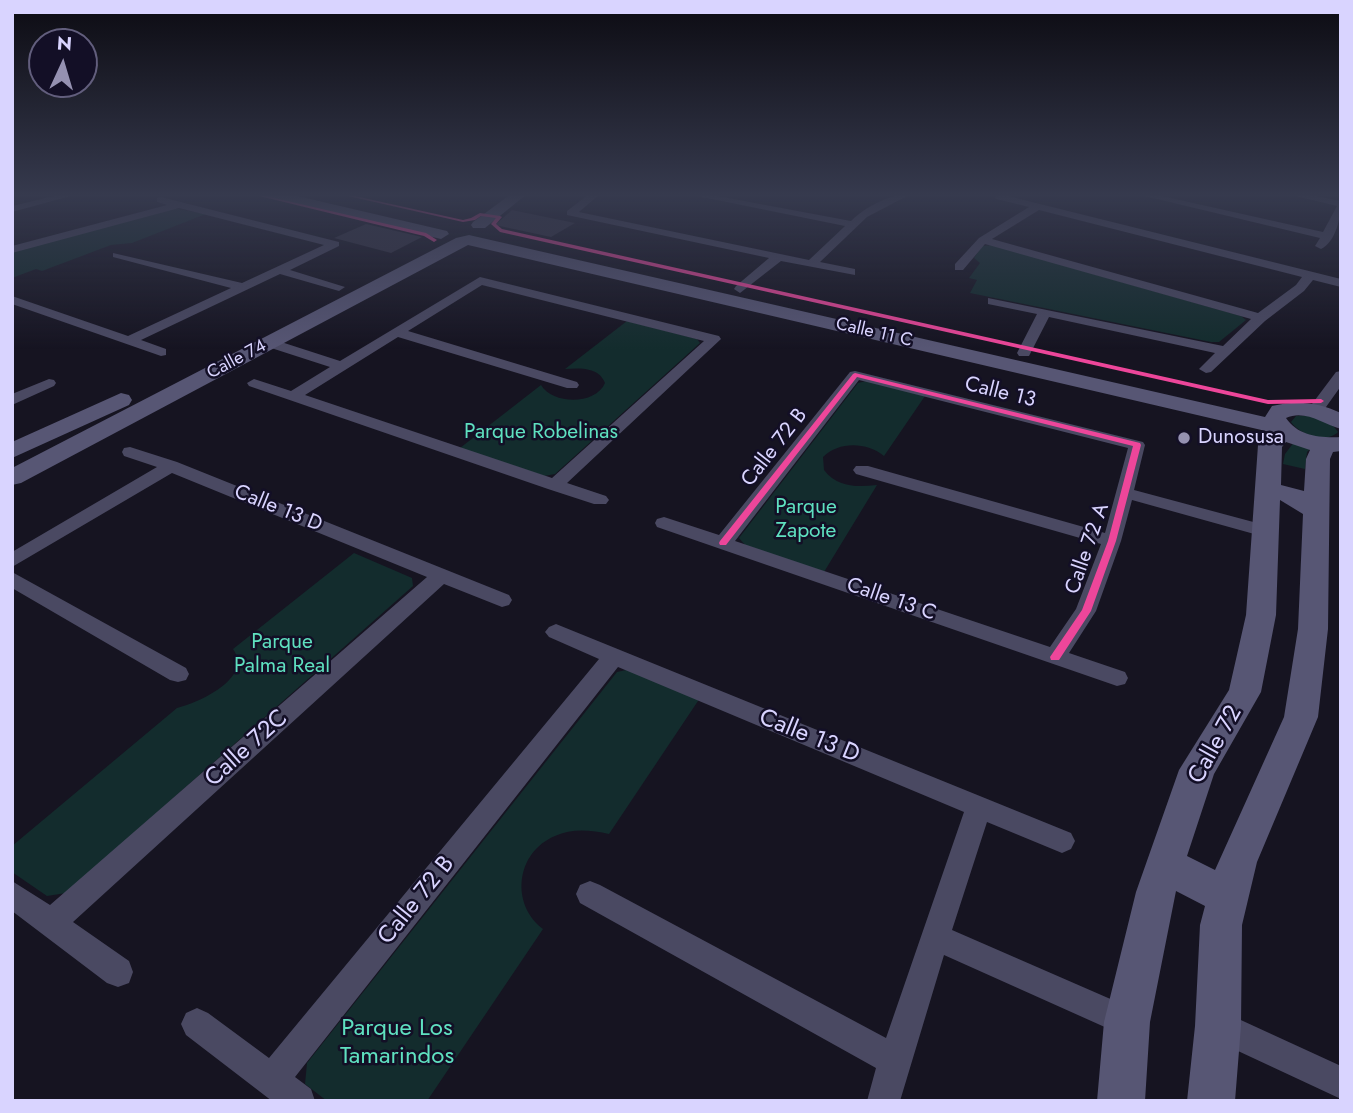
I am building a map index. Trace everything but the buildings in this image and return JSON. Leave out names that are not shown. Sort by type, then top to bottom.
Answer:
[{"type":"main road","name":"Calle 74","points":[[12,478],[116,423],[339,287],[433,246]]},
{"type":"main road","name":"Calle 74","points":[[12,452],[91,415],[270,343],[394,276],[441,246]]},
{"type":"main road","name":"Calle 11 C","points":[[526,246],[740,289],[794,308]]},
{"type":"main road","name":"Calle 11 C","points":[[526,246],[1185,397]]},
{"type":"main road","points":[[373,270],[394,276]]},
{"type":"main road","name":"Calle 11 C","points":[[848,320],[1024,353],[1282,423]]},
{"type":"main road","points":[[1332,445],[1307,441],[1282,423],[1298,409],[1315,411],[1341,422]]},
{"type":"main road","points":[[91,415],[110,417],[116,423]]},
{"type":"main road","name":"Calle 72","points":[[1121,1101],[1127,1022],[1156,892],[1198,770],[1245,692],[1261,615],[1270,445],[1282,423]]},
{"type":"main road","points":[[1211,1101],[1218,1026],[1221,925],[1237,862],[1301,717],[1313,629],[1318,459],[1332,445]]},
{"type":"main road","points":[[1267,489],[1292,495],[1317,511]]},
{"type":"main road","points":[[1165,865],[1229,897]]},
{"type":"street","points":[[128,341],[331,246]]},
{"type":"street","points":[[725,246],[851,272]]},
{"type":"street","points":[[811,264],[830,246]]},
{"type":"street","points":[[959,267],[978,246]]},
{"type":"street","points":[[1004,246],[1261,318]]},
{"type":"street","points":[[1195,246],[1341,283]]},
{"type":"street","points":[[117,255],[242,287]]},
{"type":"street","points":[[740,289],[778,257]]},
{"type":"street","points":[[278,270],[339,287]]},
{"type":"street","points":[[1206,369],[1223,350],[1288,299],[1310,275]]},
{"type":"street","points":[[293,396],[481,281],[714,339],[554,485]]},
{"type":"street","points":[[12,300],[161,352]]},
{"type":"street","points":[[993,301],[1223,350]]},
{"type":"street","points":[[1024,353],[1045,312]]},
{"type":"street","points":[[399,333],[572,385]]},
{"type":"street","points":[[270,343],[342,366]]},
{"type":"street","name":"Calle 13","points":[[855,374],[1137,445]]},
{"type":"street","name":"Calle 72 B","points":[[723,543],[855,374]]},
{"type":"street","points":[[1315,411],[1341,376]]},
{"type":"street","points":[[12,400],[49,383]]},
{"type":"street","points":[[254,383],[600,500]]},
{"type":"street","name":"Calle 72 A","points":[[1055,657],[1086,611],[1112,541],[1137,445]]},
{"type":"street","name":"Calle 13 D","points":[[130,452],[171,466],[502,600]]},
{"type":"street","points":[[12,561],[171,466]]},
{"type":"street","points":[[862,470],[1112,541]]},
{"type":"street","points":[[1125,493],[1265,531]]},
{"type":"street","name":"Calle 13 C","points":[[664,523],[1117,678]]},
{"type":"street","name":"Calle 72C","points":[[51,923],[442,575]]},
{"type":"street","points":[[12,579],[178,674]]},
{"type":"street","name":"Calle 13 D","points":[[556,632],[1062,841]]},
{"type":"street","name":"Calle 72 B","points":[[272,1080],[614,656]]},
{"type":"street","points":[[884,1101],[894,1060],[979,807]]},
{"type":"street","points":[[12,894],[118,972]]},
{"type":"street","points":[[590,894],[894,1060]]},
{"type":"street","points":[[936,937],[1127,1022]]},
{"type":"street","points":[[197,1024],[299,1101]]},
{"type":"street","points":[[1218,1026],[1341,1083]]},
{"type":"green space","points":[[34,246],[109,246],[42,271],[36,269],[12,278],[12,252]]},
{"type":"green space","points":[[982,246],[995,246],[1241,316],[1246,320],[1219,342],[1211,342],[970,293],[977,280],[969,278],[980,263],[974,258]]},
{"type":"green space","name":"Parque Robelinas","points":[[627,321],[697,339],[700,343],[555,474],[544,476],[460,448],[541,385],[555,396],[574,400],[584,399],[600,390],[605,383],[594,371],[565,369]]},
{"type":"green space","name":"Parque Zapote","points":[[866,381],[925,396],[884,456],[870,448],[853,445],[837,448],[823,457],[824,470],[835,480],[855,486],[877,485],[824,572],[745,545],[739,538],[858,383]]},
{"type":"green space","points":[[1296,416],[1319,418],[1330,423],[1338,432],[1333,436],[1320,438],[1307,434],[1291,422]]},
{"type":"green space","points":[[1294,442],[1312,447],[1307,452],[1305,469],[1283,464],[1285,454]]},
{"type":"green space","name":"Parque Palma Real","points":[[354,553],[412,578],[413,586],[66,893],[47,896],[12,872],[12,846],[177,708],[198,701],[221,688],[236,670],[237,660],[233,649]]},
{"type":"green space","name":"Parque Los Tamarindos","points":[[631,669],[700,698],[609,834],[568,832],[555,836],[532,854],[525,866],[522,893],[532,918],[543,929],[427,1101],[327,1101],[305,1084],[307,1063],[617,672]]},
{"type":"cycle path","points":[[571,246],[1268,402],[1321,401]]},
{"type":"cycle path","points":[[723,543],[855,375],[1137,445],[1112,541],[1086,611],[1055,657]]},
{"type":"place","name":"Dunosusa","points":[[1184,438]]}]
